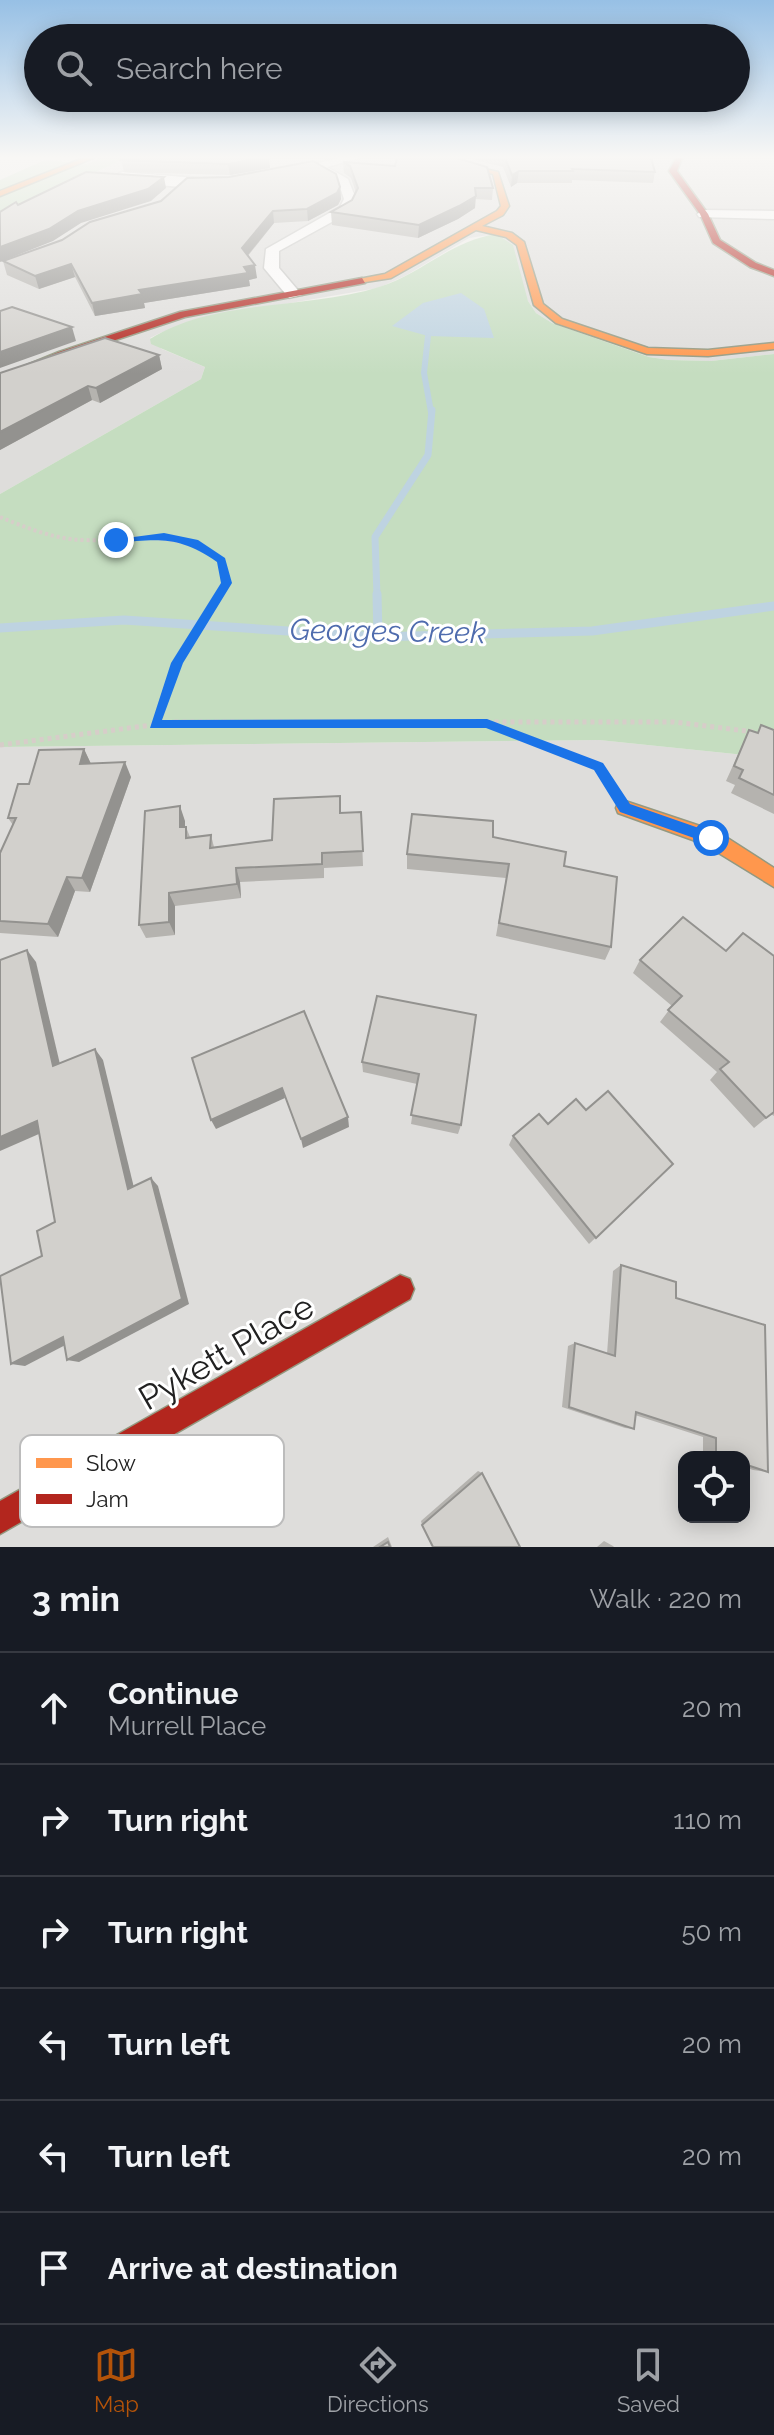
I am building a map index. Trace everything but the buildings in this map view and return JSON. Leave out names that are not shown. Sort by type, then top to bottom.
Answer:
[{"type":"street","points":[[294,295],[270,267],[269,254],[307,230]]},
{"type":"street","points":[[0,380],[63,354],[183,314],[388,276],[469,230]]},
{"type":"street","points":[[489,230],[509,235],[521,244],[539,305],[559,321],[647,351],[708,353],[774,346]]},
{"type":"street","points":[[711,230],[723,247],[774,273]]},
{"type":"street","points":[[625,808],[711,838],[774,878]]},
{"type":"street","name":"Pykett Place","points":[[145,1435],[400,1289]]},
{"type":"street","name":"Pykett Place","points":[[0,1518],[20,1507]]},
{"type":"path","points":[[0,517],[46,534],[81,540],[164,536],[195,542],[221,560],[226,583],[177,663],[154,725]]},
{"type":"path","points":[[0,745],[154,725],[674,722],[760,733]]},
{"type":"path","points":[[487,723],[599,766],[625,808]]},
{"type":"shaded area","points":[[0,230],[774,230],[774,354],[711,361],[669,360],[649,357],[552,323],[536,313],[528,301],[496,234],[469,238],[405,276],[378,288],[209,317],[150,338],[162,349],[205,367],[201,379],[0,494]]},
{"type":"shaded area","points":[[599,740],[774,758],[774,1547],[0,1547],[0,747]]},
{"type":"green space","points":[[496,234],[513,245],[528,301],[536,313],[552,323],[649,357],[669,360],[711,361],[774,354],[774,758],[599,740],[0,747],[0,494],[201,379],[205,367],[151,344],[150,339],[203,317],[379,287],[465,243]]},
{"type":"water","points":[[461,293],[484,309],[494,338],[428,336],[392,326],[423,303]]},
{"type":"waterway","points":[[428,336],[424,373],[431,412]]},
{"type":"waterway","points":[[377,596],[375,537],[428,455],[432,410]]},
{"type":"waterway","points":[[377,594],[378,637]]},
{"type":"waterway","name":"Georges Creek","points":[[378,637],[592,631],[774,606]]},
{"type":"waterway","name":"Georges Creek","points":[[0,628],[124,620],[378,637]]},
{"type":"traffic: slow","points":[[362,281],[388,276],[469,230]]},
{"type":"traffic: slow","points":[[489,230],[509,235],[521,244],[539,305],[559,321],[647,351],[708,353],[774,346]]},
{"type":"traffic: slow","points":[[625,808],[711,838],[774,878]]},
{"type":"traffic: jam","points":[[711,230],[716,241],[753,265],[774,273]]},
{"type":"traffic: jam","points":[[0,380],[63,354],[183,314],[362,281]]},
{"type":"traffic: jam","points":[[145,1435],[400,1289]]},
{"type":"traffic: jam","points":[[0,1518],[20,1507]]},
{"type":"route","points":[[116,540],[164,536],[195,542],[221,560],[226,583],[177,663],[154,725],[175,722],[487,723],[599,766],[625,808],[711,838]]}]
